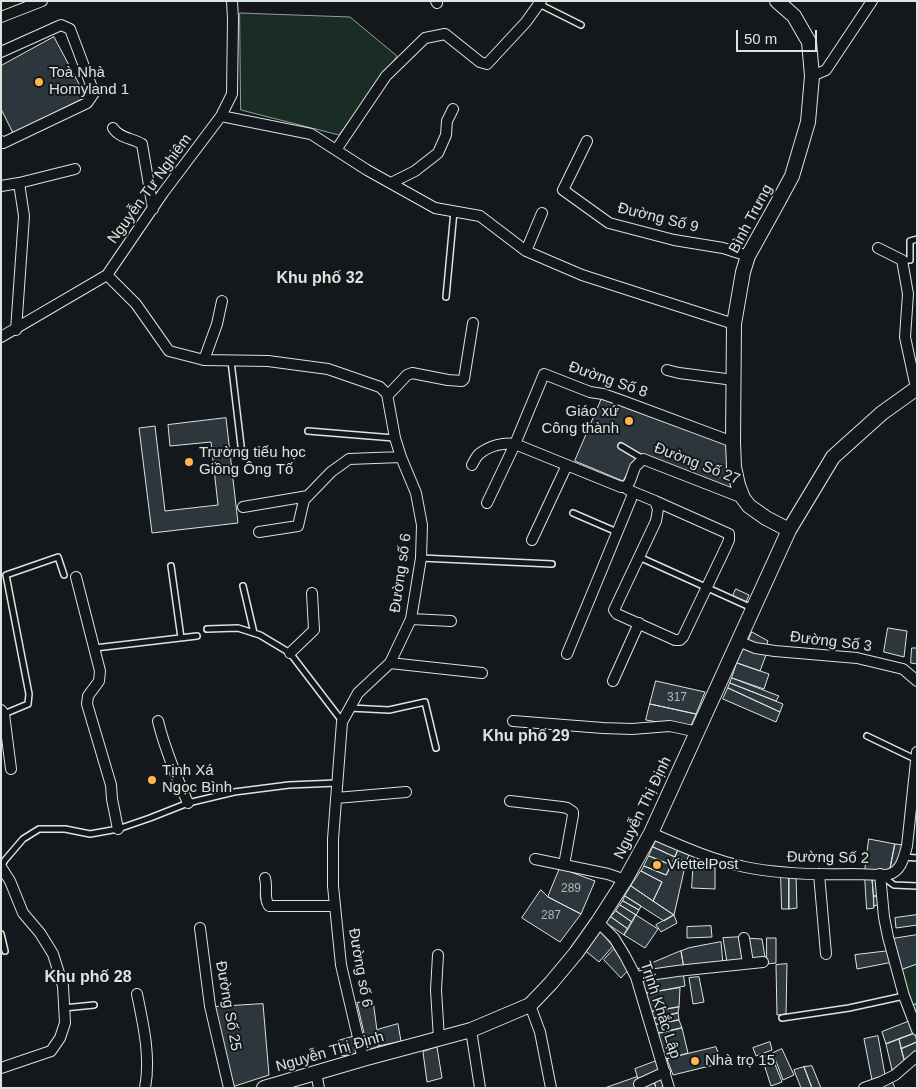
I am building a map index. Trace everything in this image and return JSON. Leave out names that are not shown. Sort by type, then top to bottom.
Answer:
[{"type":"main road","name":"Bình Trưng","points":[[743,498],[734,467],[734,324],[743,272],[748,256],[792,176],[808,122],[812,76],[809,42],[794,16],[776,1]]},
{"type":"main road","name":"Nguyễn Thị Định","points":[[264,1088],[471,1030],[530,1005],[551,983],[598,922],[625,880],[651,833],[789,530],[833,457],[882,413],[916,388]]},
{"type":"main road","points":[[743,498],[749,506],[766,518],[789,530]]},
{"type":"street","points":[[1,17],[42,1]]},
{"type":"street","name":"Nguyễn Tư Nghiêm","points":[[1,338],[108,275],[153,209],[221,116],[232,94],[232,1]]},
{"type":"street","points":[[812,76],[826,70],[872,1]]},
{"type":"street","points":[[336,150],[386,76],[425,38],[445,34],[480,62],[488,64],[526,22],[540,3]]},
{"type":"street","points":[[1,52],[61,25],[70,29],[94,93],[87,102],[3,144],[1,141]]},
{"type":"street","points":[[391,183],[415,171],[438,152],[446,135],[447,121],[453,109]]},
{"type":"street","points":[[221,116],[311,134],[435,208],[480,216],[526,251],[582,275],[734,324]]},
{"type":"street","points":[[113,128],[117,133],[142,144],[153,209]]},
{"type":"street","name":"Đường Số 9","points":[[586,141],[563,190],[609,222],[674,240],[723,248],[748,256]]},
{"type":"street","points":[[1,186],[76,169]]},
{"type":"street","points":[[16,330],[24,216],[18,183]]},
{"type":"street","points":[[526,251],[542,213]]},
{"type":"street","points":[[878,248],[902,260],[908,294],[905,337],[916,388]]},
{"type":"street","points":[[108,275],[136,304],[168,350],[204,360],[268,361],[328,369],[380,387],[387,394],[410,374],[462,382],[473,323]]},
{"type":"street","points":[[204,360],[222,301]]},
{"type":"street","points":[[667,370],[734,380]]},
{"type":"street","name":"Đường Số 8","points":[[516,444],[544,374],[733,442]]},
{"type":"street","name":"Đường số 6","points":[[362,1059],[341,965],[333,886],[332,839],[342,722],[358,693],[390,663],[411,619],[421,558],[422,525],[416,493],[395,438],[387,394]]},
{"type":"street","points":[[472,465],[480,454],[490,448],[508,443],[516,444],[621,488],[628,489],[655,501],[729,534],[729,540],[680,640],[675,640],[617,614],[614,610],[656,521],[658,509],[655,501]]},
{"type":"street","points":[[486,503],[516,444]]},
{"type":"street","points":[[259,532],[298,526],[304,500],[331,472],[349,459],[401,457]]},
{"type":"street","name":"Đường Số 27","points":[[567,654],[618,532],[628,489],[627,486],[635,467],[643,459],[743,498]]},
{"type":"street","points":[[532,540],[567,466]]},
{"type":"street","points":[[243,507],[308,496]]},
{"type":"street","points":[[76,578],[100,671],[99,681],[88,696],[87,704],[110,785],[118,829]]},
{"type":"street","points":[[290,653],[314,630],[312,593]]},
{"type":"street","points":[[411,619],[451,621]]},
{"type":"street","points":[[613,681],[639,623]]},
{"type":"street","name":"Đường Số 3","points":[[738,642],[755,648],[775,651],[857,658],[903,669],[917,681]]},
{"type":"street","points":[[390,663],[482,673]]},
{"type":"street","points":[[2,712],[11,769]]},
{"type":"street","points":[[513,720],[603,728],[670,726],[698,732]]},
{"type":"street","points":[[158,721],[174,770],[188,803]]},
{"type":"street","points":[[880,874],[889,875],[899,869],[904,858],[916,756]]},
{"type":"street","points":[[336,798],[406,792]]},
{"type":"street","points":[[510,801],[562,807],[572,812],[564,865]]},
{"type":"street","name":"Đường Số 2","points":[[651,833],[692,851],[744,867],[779,872],[880,874],[884,917],[904,996],[917,1030]]},
{"type":"street","points":[[906,846],[917,839]]},
{"type":"street","points":[[535,859],[608,874],[625,880]]},
{"type":"street","points":[[1,868],[10,881],[23,913],[40,933],[53,954],[63,986],[65,1023],[60,1038],[50,1051],[1,1068]]},
{"type":"street","points":[[819,874],[826,954]]},
{"type":"street","points":[[266,878],[265,898],[269,906],[335,906]]},
{"type":"street","name":"Trịnh Khắc Lập","points":[[598,922],[614,938],[636,977],[669,1088]]},
{"type":"street","name":"Đường Số 25","points":[[200,928],[210,1006],[229,1088]]},
{"type":"street","points":[[744,938],[748,963]]},
{"type":"street","points":[[438,955],[436,990],[439,1039]]},
{"type":"street","points":[[636,977],[763,962]]},
{"type":"street","points":[[137,994],[144,1028],[147,1065],[145,1088]]},
{"type":"street","points":[[530,1005],[540,1032],[551,1088]]},
{"type":"street","points":[[471,1030],[480,1088]]},
{"type":"street","points":[[864,1088],[895,1075],[917,1056]]},
{"type":"street","points":[[639,1084],[664,1072]]},
{"type":"street","points":[[316,1073],[319,1088]]},
{"type":"lane","points":[[540,3],[581,25]]},
{"type":"lane","points":[[446,297],[454,211]]},
{"type":"lane","points":[[902,260],[910,260],[910,241],[917,239]]},
{"type":"lane","points":[[231,360],[242,454]]},
{"type":"lane","points":[[308,431],[395,438]]},
{"type":"lane","points":[[621,446],[643,459]]},
{"type":"lane","points":[[573,513],[618,532]]},
{"type":"lane","points":[[2,712],[28,704],[29,694],[6,574],[58,557],[64,575]]},
{"type":"lane","points":[[639,557],[753,609]]},
{"type":"lane","points":[[421,558],[552,564]]},
{"type":"lane","points":[[171,566],[181,638]]},
{"type":"lane","points":[[243,586],[254,633]]},
{"type":"lane","points":[[207,629],[238,628],[260,635],[290,653],[342,722]]},
{"type":"lane","points":[[95,648],[197,636]]},
{"type":"lane","points":[[350,708],[389,710],[425,702],[436,748]]},
{"type":"lane","points":[[867,736],[916,756]]},
{"type":"lane","points":[[1,868],[5,860],[23,839],[39,829],[65,829],[90,834],[118,829],[188,803],[234,792],[290,785],[337,783]]},
{"type":"lane","points":[[904,858],[917,858]]},
{"type":"lane","points":[[880,874],[894,885],[917,886]]},
{"type":"lane","points":[[1,934],[5,951]]},
{"type":"lane","points":[[782,1018],[849,1008],[904,996]]},
{"type":"lane","points":[[64,1008],[94,1005]]},
{"type":"green space","points":[[240,13],[350,17],[397,56],[339,135],[241,110]]},
{"type":"green space","points":[[917,964],[917,1004],[910,1006],[900,970]]},
{"type":"building","name":"Toà Nhà Homyland 1","points":[[54,37],[86,97],[13,133],[1,109],[1,66]]},
{"type":"building","name":"Giáo xứ Công thành","points":[[602,398],[730,445],[735,491],[648,457],[636,458],[623,481],[575,461]]},
{"type":"building","points":[[226,418],[238,523],[152,533],[139,428],[155,426],[165,511],[218,505],[211,442],[170,446],[168,425]]},
{"type":"building","points":[[736,589],[749,595],[746,602],[733,596]]},
{"type":"building","points":[[888,628],[907,631],[904,657],[884,652]]},
{"type":"building","points":[[752,632],[768,641],[766,647],[748,642]]},
{"type":"building","points":[[912,648],[917,648],[917,664],[911,663]]},
{"type":"building","points":[[743,649],[766,655],[760,671],[737,663]]},
{"type":"building","points":[[737,663],[769,674],[764,689],[732,678]]},
{"type":"building","points":[[732,678],[779,696],[776,701],[730,683]]},
{"type":"building","points":[[656,681],[705,692],[696,714],[650,704]]},
{"type":"building","points":[[730,683],[783,704],[780,712],[728,688]]},
{"type":"building","points":[[728,688],[780,712],[776,722],[723,699]]},
{"type":"building","points":[[650,704],[696,714],[690,728],[646,720]]},
{"type":"building","points":[[869,839],[895,844],[890,869],[865,871]]},
{"type":"building","points":[[656,841],[678,850],[675,857],[653,847]]},
{"type":"building","points":[[895,844],[904,845],[899,862],[890,869]]},
{"type":"building","points":[[653,847],[675,857],[671,865],[649,856]]},
{"type":"building","points":[[678,850],[689,855],[686,862],[675,857]]},
{"type":"building","name":"ViettelPost","points":[[649,856],[671,865],[666,875],[644,866]]},
{"type":"building","points":[[675,857],[686,862],[674,915],[653,901],[662,882],[641,871],[644,866],[666,875]]},
{"type":"building","points":[[694,857],[715,863],[715,889],[692,888]]},
{"type":"building","points":[[560,868],[595,881],[581,914],[548,897]]},
{"type":"building","points":[[641,871],[662,882],[653,901],[631,886]]},
{"type":"building","points":[[781,875],[789,875],[789,909],[782,909]]},
{"type":"building","points":[[789,875],[796,876],[797,908],[789,909]]},
{"type":"building","points":[[865,877],[872,877],[874,908],[867,909]]},
{"type":"building","points":[[872,877],[877,879],[878,896],[874,896]]},
{"type":"building","points":[[631,886],[674,915],[664,921],[625,896]]},
{"type":"building","points":[[541,890],[548,897],[581,914],[560,942],[522,918]]},
{"type":"building","points":[[625,896],[641,906],[639,910],[623,901]]},
{"type":"building","points":[[874,896],[878,896],[880,904],[874,906]]},
{"type":"building","points":[[623,901],[639,910],[636,915],[620,905]]},
{"type":"building","points":[[620,905],[636,915],[632,922],[616,911]]},
{"type":"building","points":[[616,911],[632,922],[628,929],[611,917]]},
{"type":"building","points":[[636,915],[658,929],[645,948],[624,935]]},
{"type":"building","points":[[674,915],[677,923],[661,932],[656,925]]},
{"type":"building","points":[[917,915],[917,925],[896,928],[895,918]]},
{"type":"building","points":[[611,917],[628,929],[624,935],[606,923]]},
{"type":"building","points":[[711,926],[712,937],[687,938],[687,927]]},
{"type":"building","points":[[597,928],[613,946],[599,962],[582,948]]},
{"type":"building","points":[[917,935],[917,964],[900,970],[892,939]]},
{"type":"building","points":[[743,937],[747,960],[727,962],[723,938]]},
{"type":"building","points":[[745,938],[762,939],[765,957],[748,959]]},
{"type":"building","points":[[767,938],[776,938],[776,963],[767,964]]},
{"type":"building","points":[[721,942],[723,964],[684,969],[681,951]]},
{"type":"building","points":[[614,949],[630,968],[621,978],[604,960]]},
{"type":"building","points":[[681,951],[684,969],[638,977],[636,970]]},
{"type":"building","points":[[889,951],[893,962],[857,969],[855,955]]},
{"type":"building","points":[[787,964],[786,1014],[777,1015],[776,965]]},
{"type":"building","points":[[683,972],[685,986],[643,994],[639,979]]},
{"type":"building","points":[[699,977],[704,1002],[693,1004],[689,978]]},
{"type":"building","points":[[680,988],[679,1007],[649,1012],[643,994]]},
{"type":"building","points":[[373,1000],[379,1046],[368,1050],[357,1003]]},
{"type":"building","points":[[263,1004],[269,1075],[232,1087],[213,1007]]},
{"type":"building","points":[[917,1004],[917,1023],[910,1006]]},
{"type":"building","points":[[679,1007],[678,1013],[652,1019],[649,1012]]},
{"type":"building","points":[[678,1013],[679,1020],[653,1025],[652,1019]]},
{"type":"building","points":[[679,1020],[682,1028],[656,1034],[653,1025]]},
{"type":"building","points":[[910,1021],[915,1033],[886,1044],[882,1032]]},
{"type":"building","points":[[398,1024],[401,1041],[379,1046],[377,1030]]},
{"type":"building","points":[[682,1028],[688,1053],[663,1060],[656,1034]]},
{"type":"building","points":[[915,1033],[917,1042],[901,1049],[899,1039]]},
{"type":"building","points":[[355,1036],[359,1053],[342,1056],[338,1041]]},
{"type":"building","points":[[878,1036],[885,1075],[872,1080],[864,1039]]},
{"type":"building","points":[[899,1039],[905,1063],[892,1070],[886,1044]]},
{"type":"building","points":[[770,1042],[772,1050],[756,1056],[753,1048]]},
{"type":"building","points":[[917,1042],[917,1054],[905,1063],[901,1049]]},
{"type":"building","points":[[437,1047],[442,1078],[427,1082],[423,1052]]},
{"type":"building","name":"Nhà trọ 15","points":[[716,1047],[722,1063],[673,1075],[667,1059]]},
{"type":"building","points":[[782,1049],[794,1075],[783,1080],[773,1053]]},
{"type":"building","points":[[771,1054],[782,1082],[771,1086],[762,1058]]},
{"type":"building","points":[[659,1060],[663,1072],[639,1082],[635,1069]]},
{"type":"building","points":[[812,1066],[821,1088],[812,1088],[804,1067]]},
{"type":"building","points":[[804,1067],[812,1088],[801,1088],[794,1070]]},
{"type":"building","points":[[662,1074],[666,1085],[656,1088],[653,1078]]},
{"type":"building","points":[[637,1077],[641,1088],[605,1088]]},
{"type":"building","points":[[653,1078],[656,1088],[641,1088]]},
{"type":"building","points":[[892,1081],[895,1088],[884,1088],[883,1085]]},
{"type":"place","name":"Toà Nhà Homyland 1","points":[[39,82]]},
{"type":"place","name":"Giáo xứ Công thành","points":[[629,421]]},
{"type":"place","name":"Trường tiểu học Giồng Ông Tố","points":[[189,462]]},
{"type":"place","name":"Tịnh Xá Ngọc Bình","points":[[152,780]]},
{"type":"place","name":"ViettelPost","points":[[657,865]]},
{"type":"place","name":"Nhà trọ 15","points":[[695,1061]]},
{"type":"district","name":"Khu phố 32","points":[[320,279]]},
{"type":"district","name":"Khu phố 29","points":[[526,737]]},
{"type":"district","name":"Khu phố 28","points":[[88,978]]}]
